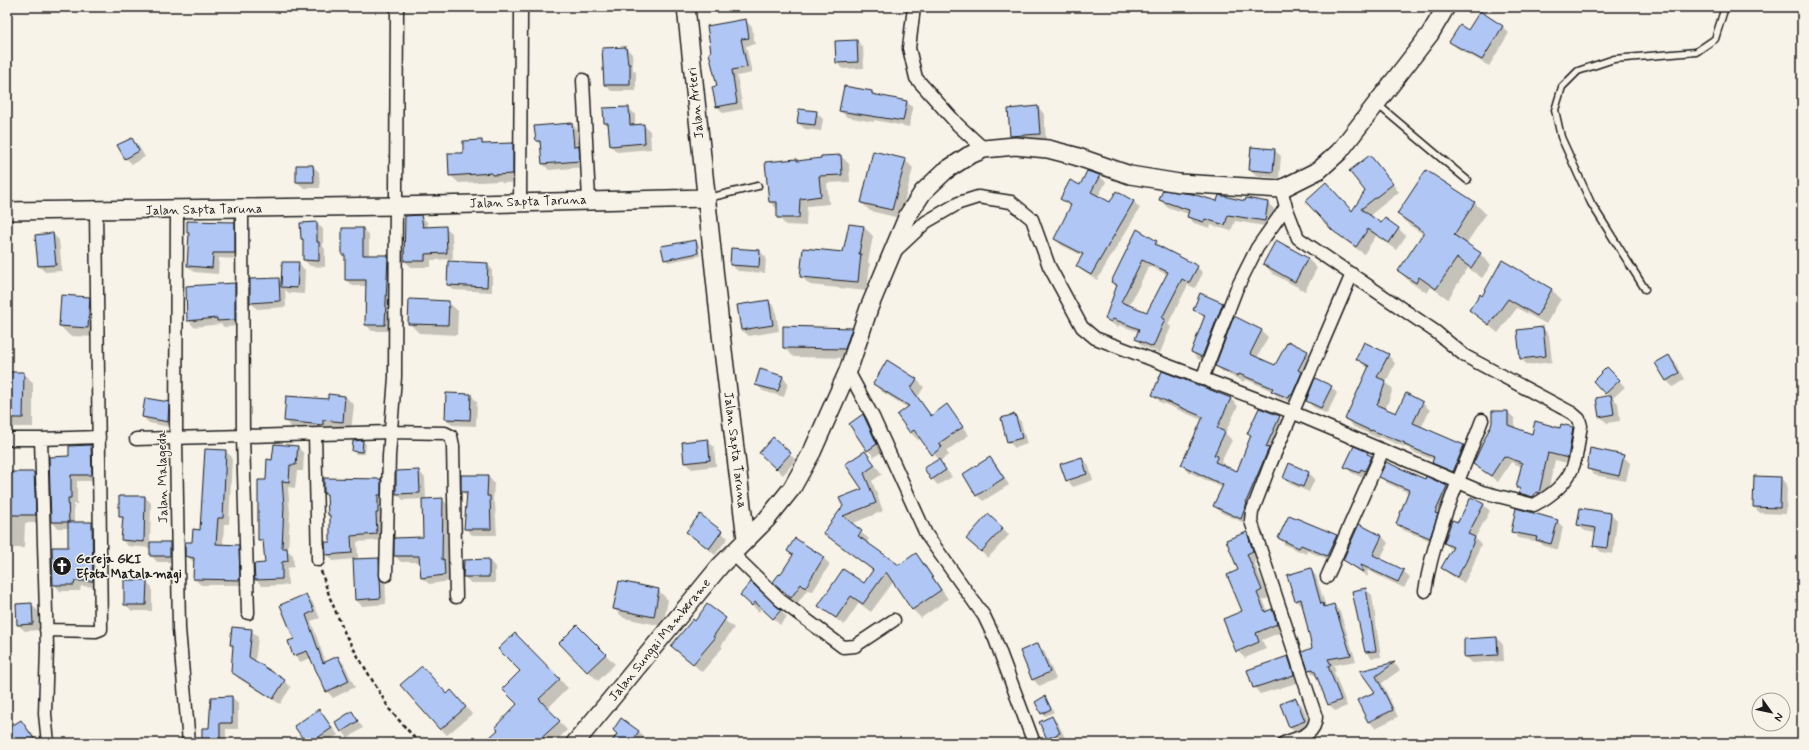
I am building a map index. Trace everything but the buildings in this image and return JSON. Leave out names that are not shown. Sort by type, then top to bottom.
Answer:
[{"type":"street","points":[[386,575],[389,456],[395,377],[395,206],[398,7]]},
{"type":"street","name":"Jalan Arteri","points":[[686,7],[706,198]]},
{"type":"street","points":[[914,7],[909,48],[916,78],[958,125],[984,150]]},
{"type":"street","points":[[892,253],[926,222],[959,203],[978,197],[1011,202],[1032,219],[1049,266],[1082,327],[1090,335],[1294,413],[1459,481],[1482,492],[1534,505],[1548,498],[1563,483],[1573,468],[1581,426],[1579,419],[1466,356],[1436,332],[1298,238],[1281,189],[1319,170],[1339,152],[1430,34],[1446,7]]},
{"type":"street","points":[[520,202],[521,13]]},
{"type":"street","points":[[583,80],[589,200]]},
{"type":"street","name":"Jalan Sungai Mamberame","points":[[575,743],[732,553],[767,519],[792,488],[812,452],[848,371],[869,308],[908,215],[923,192],[945,171],[968,156],[984,150],[1016,146],[1048,149],[1075,156],[1130,175],[1179,183],[1281,189]]},
{"type":"street","name":"Jalan Sapta Taruna","points":[[7,211],[96,209],[121,211],[242,209],[706,198],[746,539]]},
{"type":"street","points":[[1202,379],[1236,290],[1257,248],[1286,207]]},
{"type":"street","points":[[46,630],[96,631],[102,629],[97,376],[96,209]]},
{"type":"street","points":[[242,209],[243,436],[248,612]]},
{"type":"street","name":"Jalan Malageda","points":[[177,210],[176,439],[178,629],[189,743]]},
{"type":"street","points":[[1284,743],[1309,733],[1313,729],[1316,716],[1251,521],[1252,512],[1270,465],[1294,413],[1352,274]]},
{"type":"street","points":[[848,371],[873,417],[926,534],[984,616],[995,639],[1034,743]]},
{"type":"street","points":[[1426,592],[1430,562],[1440,526],[1482,420]]},
{"type":"street","points":[[136,439],[391,432],[445,433],[451,436],[453,446],[456,597]]},
{"type":"street","points":[[315,434],[318,560]]},
{"type":"street","points":[[7,439],[99,437]]},
{"type":"street","points":[[41,439],[46,630],[45,714],[48,743]]},
{"type":"street","points":[[1327,577],[1383,450]]},
{"type":"street","points":[[732,553],[780,600],[843,647],[855,646],[894,620]]},
{"type":"lane","points":[[1645,290],[1591,203],[1561,137],[1555,110],[1562,87],[1578,71],[1614,60],[1696,52],[1715,39],[1725,7]]},
{"type":"lane","points":[[1377,104],[1467,180]]},
{"type":"lane","points":[[706,198],[758,186]]},
{"type":"path","points":[[318,560],[330,598],[346,636],[390,710],[419,743]]},
{"type":"place","name":"Gereja GKI Efata Matalamagi","points":[[62,566]]}]
